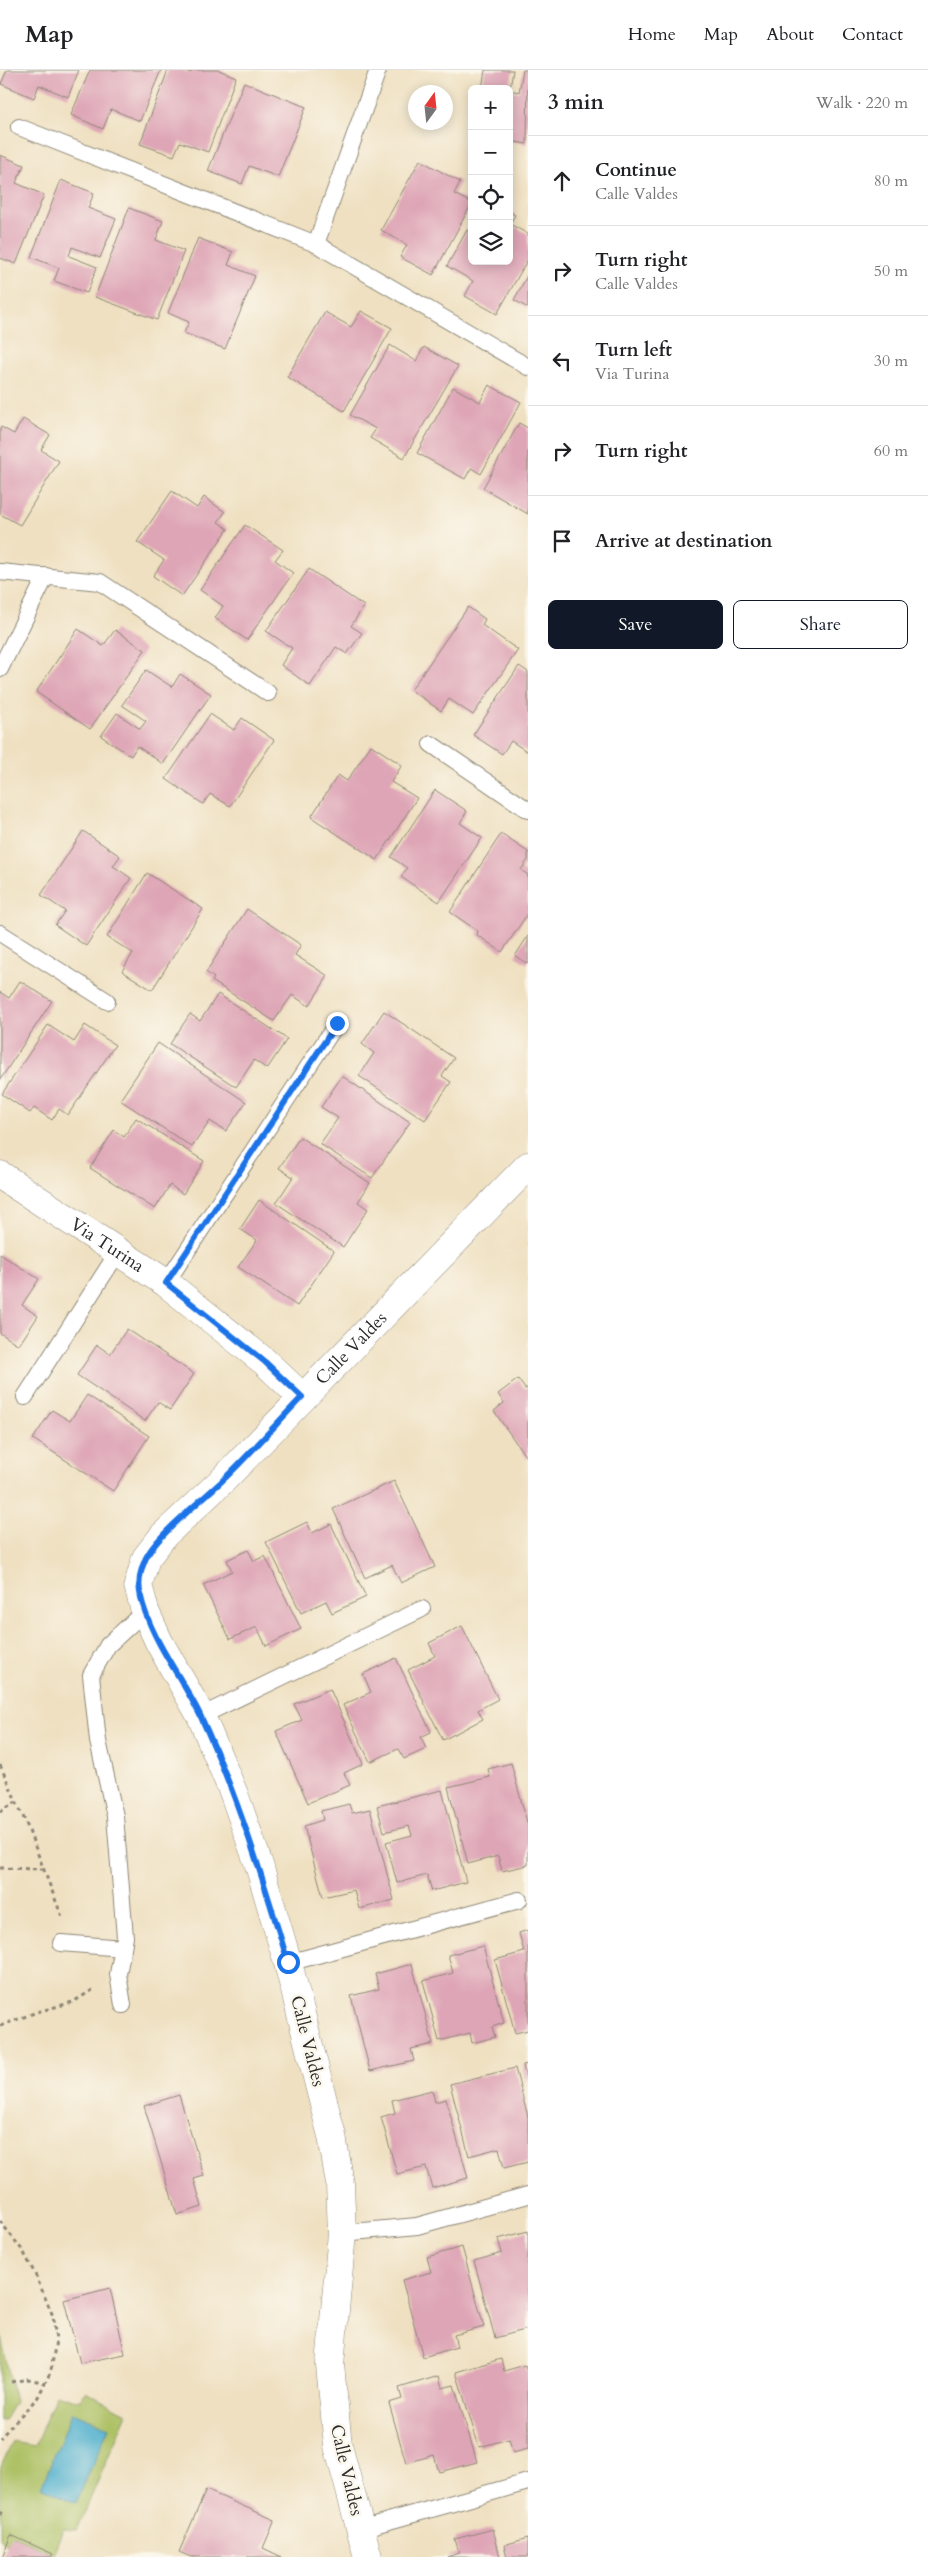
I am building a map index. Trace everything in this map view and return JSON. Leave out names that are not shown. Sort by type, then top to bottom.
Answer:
[{"type":"street","name":"Calle Valdes","points":[[368,2557],[338,2446],[330,2365],[342,2233],[340,2184],[332,2136],[288,1962],[237,1803],[200,1716],[159,1642],[145,1611],[138,1585],[146,1558],[164,1535],[224,1479],[528,1166]]},
{"type":"street","name":"Via Turina","points":[[0,1175],[166,1283],[265,1362],[302,1397]]},
{"type":"lane","points":[[316,244],[378,70]]},
{"type":"lane","points":[[19,128],[316,244],[528,367]]},
{"type":"lane","points":[[0,572],[100,582],[268,693]]},
{"type":"lane","points":[[0,669],[46,576]]},
{"type":"lane","points":[[431,744],[528,810]]},
{"type":"lane","points":[[0,933],[107,1001]]},
{"type":"lane","points":[[166,1283],[337,1023]]},
{"type":"lane","points":[[25,1397],[118,1252]]},
{"type":"lane","points":[[200,1716],[422,1609]]},
{"type":"lane","points":[[123,2005],[118,1974],[125,1937],[124,1900],[115,1816],[98,1741],[91,1675],[108,1645],[145,1611]]},
{"type":"lane","points":[[288,1962],[519,1900]]},
{"type":"lane","points":[[68,1944],[123,1948]]},
{"type":"lane","points":[[342,2233],[417,2226],[528,2195]]},
{"type":"lane","points":[[360,2529],[528,2482]]},
{"type":"path","points":[[0,1766],[43,1869],[68,1944]]},
{"type":"path","points":[[0,1812],[16,1802]]},
{"type":"path","points":[[0,1868],[9,1870],[43,1869]]},
{"type":"path","points":[[0,2026],[37,2012],[73,2002],[118,1974]]},
{"type":"path","points":[[0,2221],[23,2251],[52,2316],[56,2340],[55,2358],[38,2397],[0,2438]]},
{"type":"path","points":[[11,2382],[28,2379],[46,2382]]},
{"type":"path","points":[[0,2515],[4,2510]]},
{"type":"green space","points":[[0,2332],[15,2402],[5,2419],[0,2421]]},
{"type":"green space","points":[[86,2392],[127,2413],[77,2530],[63,2529],[53,2554],[12,2535],[7,2545],[0,2538],[0,2469],[12,2442],[35,2446],[56,2394],[79,2401]]},
{"type":"water","points":[[73,2412],[109,2427],[76,2503],[41,2487]]},
{"type":"building","points":[[7,70],[79,70],[68,97],[39,85],[34,98],[1,84]]},
{"type":"building","points":[[90,70],[161,70],[140,121],[111,109],[103,129],[71,115]]},
{"type":"building","points":[[168,70],[182,70],[191,73],[193,70],[219,70],[236,77],[208,152],[180,142],[174,156],[140,144]]},
{"type":"building","points":[[485,70],[513,70],[511,85],[483,85]]},
{"type":"building","points":[[523,70],[528,70],[527,144],[513,142],[513,91],[519,92]]},
{"type":"building","points":[[244,82],[306,107],[278,177],[249,166],[242,184],[208,171]]},
{"type":"building","points":[[0,155],[24,165],[16,183],[44,195],[16,264],[0,258]]},
{"type":"building","points":[[420,160],[460,182],[454,194],[468,201],[468,210],[433,275],[400,257],[407,245],[381,230]]},
{"type":"building","points":[[61,180],[94,193],[88,208],[116,219],[100,258],[72,247],[69,256],[97,267],[87,293],[54,281],[59,268],[31,257]]},
{"type":"building","points":[[129,208],[163,221],[156,240],[184,251],[157,320],[95,297]]},
{"type":"building","points":[[513,226],[528,234],[528,259],[497,314],[465,296],[473,281],[447,266],[467,230],[468,265],[513,265]]},
{"type":"building","points":[[198,238],[233,252],[228,265],[255,276],[225,349],[184,333],[189,322],[168,313]]},
{"type":"building","points":[[528,274],[528,308],[514,300]]},
{"type":"building","points":[[361,311],[392,328],[344,411],[287,377],[325,312],[351,327]]},
{"type":"building","points":[[390,345],[416,361],[424,347],[458,366],[404,458],[370,438],[376,429],[350,415]]},
{"type":"building","points":[[489,385],[521,402],[481,474],[471,468],[465,479],[417,453],[453,387],[480,402]]},
{"type":"building","points":[[23,419],[50,435],[41,450],[59,461],[20,525],[0,514],[0,429],[1,427],[14,434]]},
{"type":"building","points":[[519,423],[528,428],[528,514],[483,488]]},
{"type":"building","points":[[172,491],[197,508],[204,497],[225,512],[218,522],[228,529],[182,596],[153,576],[164,560],[137,542]]},
{"type":"building","points":[[245,525],[283,550],[275,560],[293,573],[247,640],[215,618],[223,606],[200,590]]},
{"type":"building","points":[[309,569],[364,606],[351,626],[362,633],[347,654],[336,647],[310,686],[281,665],[292,648],[266,631]]},
{"type":"building","points":[[468,607],[485,619],[482,625],[518,650],[473,715],[449,699],[441,711],[411,690]]},
{"type":"building","points":[[78,629],[103,646],[115,630],[145,650],[90,729],[36,692]]},
{"type":"building","points":[[519,666],[528,672],[528,752],[511,741],[502,754],[473,735]]},
{"type":"building","points":[[146,670],[172,687],[180,674],[211,694],[163,764],[137,746],[131,756],[101,736],[117,713],[140,729],[146,721],[122,705]]},
{"type":"building","points":[[210,714],[234,730],[242,718],[274,740],[230,806],[210,794],[203,804],[166,779]]},
{"type":"building","points":[[371,745],[402,765],[391,782],[417,798],[377,860],[311,817],[338,775],[347,781]]},
{"type":"building","points":[[435,790],[467,811],[460,823],[482,838],[439,902],[401,877],[407,868],[391,857]]},
{"type":"building","points":[[83,831],[120,856],[113,866],[131,878],[86,946],[55,925],[65,911],[41,895]]},
{"type":"building","points":[[501,834],[528,852],[528,860],[521,870],[528,875],[528,913],[502,952],[477,935],[478,931],[450,912]]},
{"type":"building","points":[[147,873],[203,909],[152,990],[122,971],[133,953],[107,937]]},
{"type":"building","points":[[247,909],[301,945],[295,955],[328,976],[309,1006],[292,995],[274,1021],[212,981],[214,978],[206,972]]},
{"type":"building","points":[[528,936],[528,964],[515,956]]},
{"type":"building","points":[[20,981],[52,1001],[0,1080],[0,992],[9,998]]},
{"type":"building","points":[[218,994],[287,1039],[267,1069],[254,1060],[236,1087],[170,1044],[190,1014],[200,1021]]},
{"type":"building","points":[[384,1011],[454,1058],[442,1076],[451,1082],[425,1120],[359,1076],[374,1053],[362,1044]]},
{"type":"building","points":[[48,1025],[74,1042],[85,1025],[115,1045],[68,1115],[59,1109],[52,1120],[34,1108],[30,1113],[2,1094]]},
{"type":"building","points":[[158,1043],[246,1102],[226,1131],[210,1121],[192,1147],[120,1100]]},
{"type":"building","points":[[342,1076],[410,1122],[372,1178],[320,1144],[338,1118],[321,1107]]},
{"type":"building","points":[[136,1118],[204,1161],[183,1194],[170,1185],[155,1209],[90,1168],[114,1130],[124,1137]]},
{"type":"building","points":[[300,1137],[370,1183],[358,1202],[368,1209],[343,1247],[276,1203],[293,1177],[279,1168]]},
{"type":"building","points":[[259,1200],[334,1251],[297,1306],[238,1267],[257,1240],[240,1229]]},
{"type":"building","points":[[0,1254],[39,1279],[22,1305],[38,1316],[19,1345],[0,1333]]},
{"type":"building","points":[[127,1329],[194,1374],[170,1410],[158,1402],[145,1421],[77,1375],[97,1345],[110,1354]]},
{"type":"building","points":[[518,1379],[525,1389],[528,1387],[528,1460],[494,1411],[504,1403],[498,1394]]},
{"type":"building","points":[[87,1395],[149,1436],[113,1491],[33,1439],[52,1410],[70,1421]]},
{"type":"building","points":[[394,1481],[435,1567],[401,1583],[392,1565],[365,1578],[333,1509]]},
{"type":"building","points":[[307,1522],[312,1533],[331,1524],[366,1597],[332,1613],[326,1601],[301,1613],[266,1542]]},
{"type":"building","points":[[248,1550],[254,1561],[265,1556],[301,1629],[266,1646],[257,1627],[230,1639],[203,1585],[232,1571],[227,1560]]},
{"type":"building","points":[[462,1626],[498,1699],[478,1710],[483,1719],[443,1740],[408,1670],[435,1656],[429,1643]]},
{"type":"building","points":[[396,1658],[431,1732],[421,1737],[426,1749],[404,1759],[398,1749],[370,1762],[343,1705],[371,1692],[363,1674]]},
{"type":"building","points":[[330,1689],[363,1764],[344,1773],[350,1785],[308,1803],[276,1731],[302,1720],[294,1704]]},
{"type":"building","points":[[511,1763],[528,1826],[528,1865],[502,1871],[498,1856],[468,1864],[448,1787],[490,1777],[488,1769]]},
{"type":"building","points":[[442,1790],[466,1882],[432,1891],[427,1875],[397,1883],[386,1842],[412,1835],[409,1826],[384,1832],[377,1806]]},
{"type":"building","points":[[349,1804],[352,1813],[370,1809],[394,1900],[359,1909],[354,1890],[323,1897],[304,1826],[323,1820],[321,1811]]},
{"type":"building","points":[[528,1930],[528,2030],[515,2033],[495,1960],[524,1952],[519,1933]]},
{"type":"building","points":[[483,1946],[504,2023],[492,2027],[495,2037],[472,2043],[470,2033],[439,2041],[423,1981],[453,1973],[448,1955]]},
{"type":"building","points":[[412,1964],[433,2044],[411,2049],[414,2061],[370,2071],[351,1996],[379,1989],[375,1974]]},
{"type":"building","points":[[528,2064],[528,2084],[527,2084],[523,2065]]},
{"type":"building","points":[[515,2068],[528,2117],[528,2162],[504,2168],[499,2148],[469,2156],[450,2084]]},
{"type":"building","points":[[432,2090],[435,2102],[446,2099],[468,2178],[432,2188],[426,2167],[397,2174],[381,2117],[395,2113],[392,2100]]},
{"type":"building","points":[[179,2095],[204,2176],[194,2179],[202,2207],[177,2215],[144,2106]]},
{"type":"building","points":[[528,2231],[528,2329],[495,2338],[474,2261],[502,2253],[498,2239]]},
{"type":"building","points":[[462,2247],[484,2327],[454,2335],[457,2347],[423,2357],[402,2280],[431,2272],[427,2257]]},
{"type":"building","points":[[110,2288],[125,2354],[80,2363],[64,2300]]},
{"type":"building","points":[[501,2359],[504,2371],[525,2365],[528,2375],[528,2449],[513,2453],[509,2439],[479,2447],[456,2372]]},
{"type":"building","points":[[439,2376],[442,2388],[454,2385],[477,2462],[439,2472],[434,2455],[406,2463],[389,2403],[402,2399],[399,2388]]},
{"type":"building","points":[[206,2490],[275,2520],[263,2548],[282,2557],[191,2557],[179,2552]]},
{"type":"building","points":[[493,2529],[500,2557],[447,2557],[459,2553],[455,2539]]},
{"type":"building","points":[[11,2535],[53,2554],[51,2557],[2,2557]]},
{"type":"building","points":[[528,2538],[528,2557],[507,2557],[504,2545]]},
{"type":"route","points":[[288,1962],[259,1865],[234,1794],[200,1716],[159,1642],[145,1611],[138,1585],[146,1558],[164,1535],[224,1479],[302,1397],[265,1362],[166,1283],[337,1023]]}]
